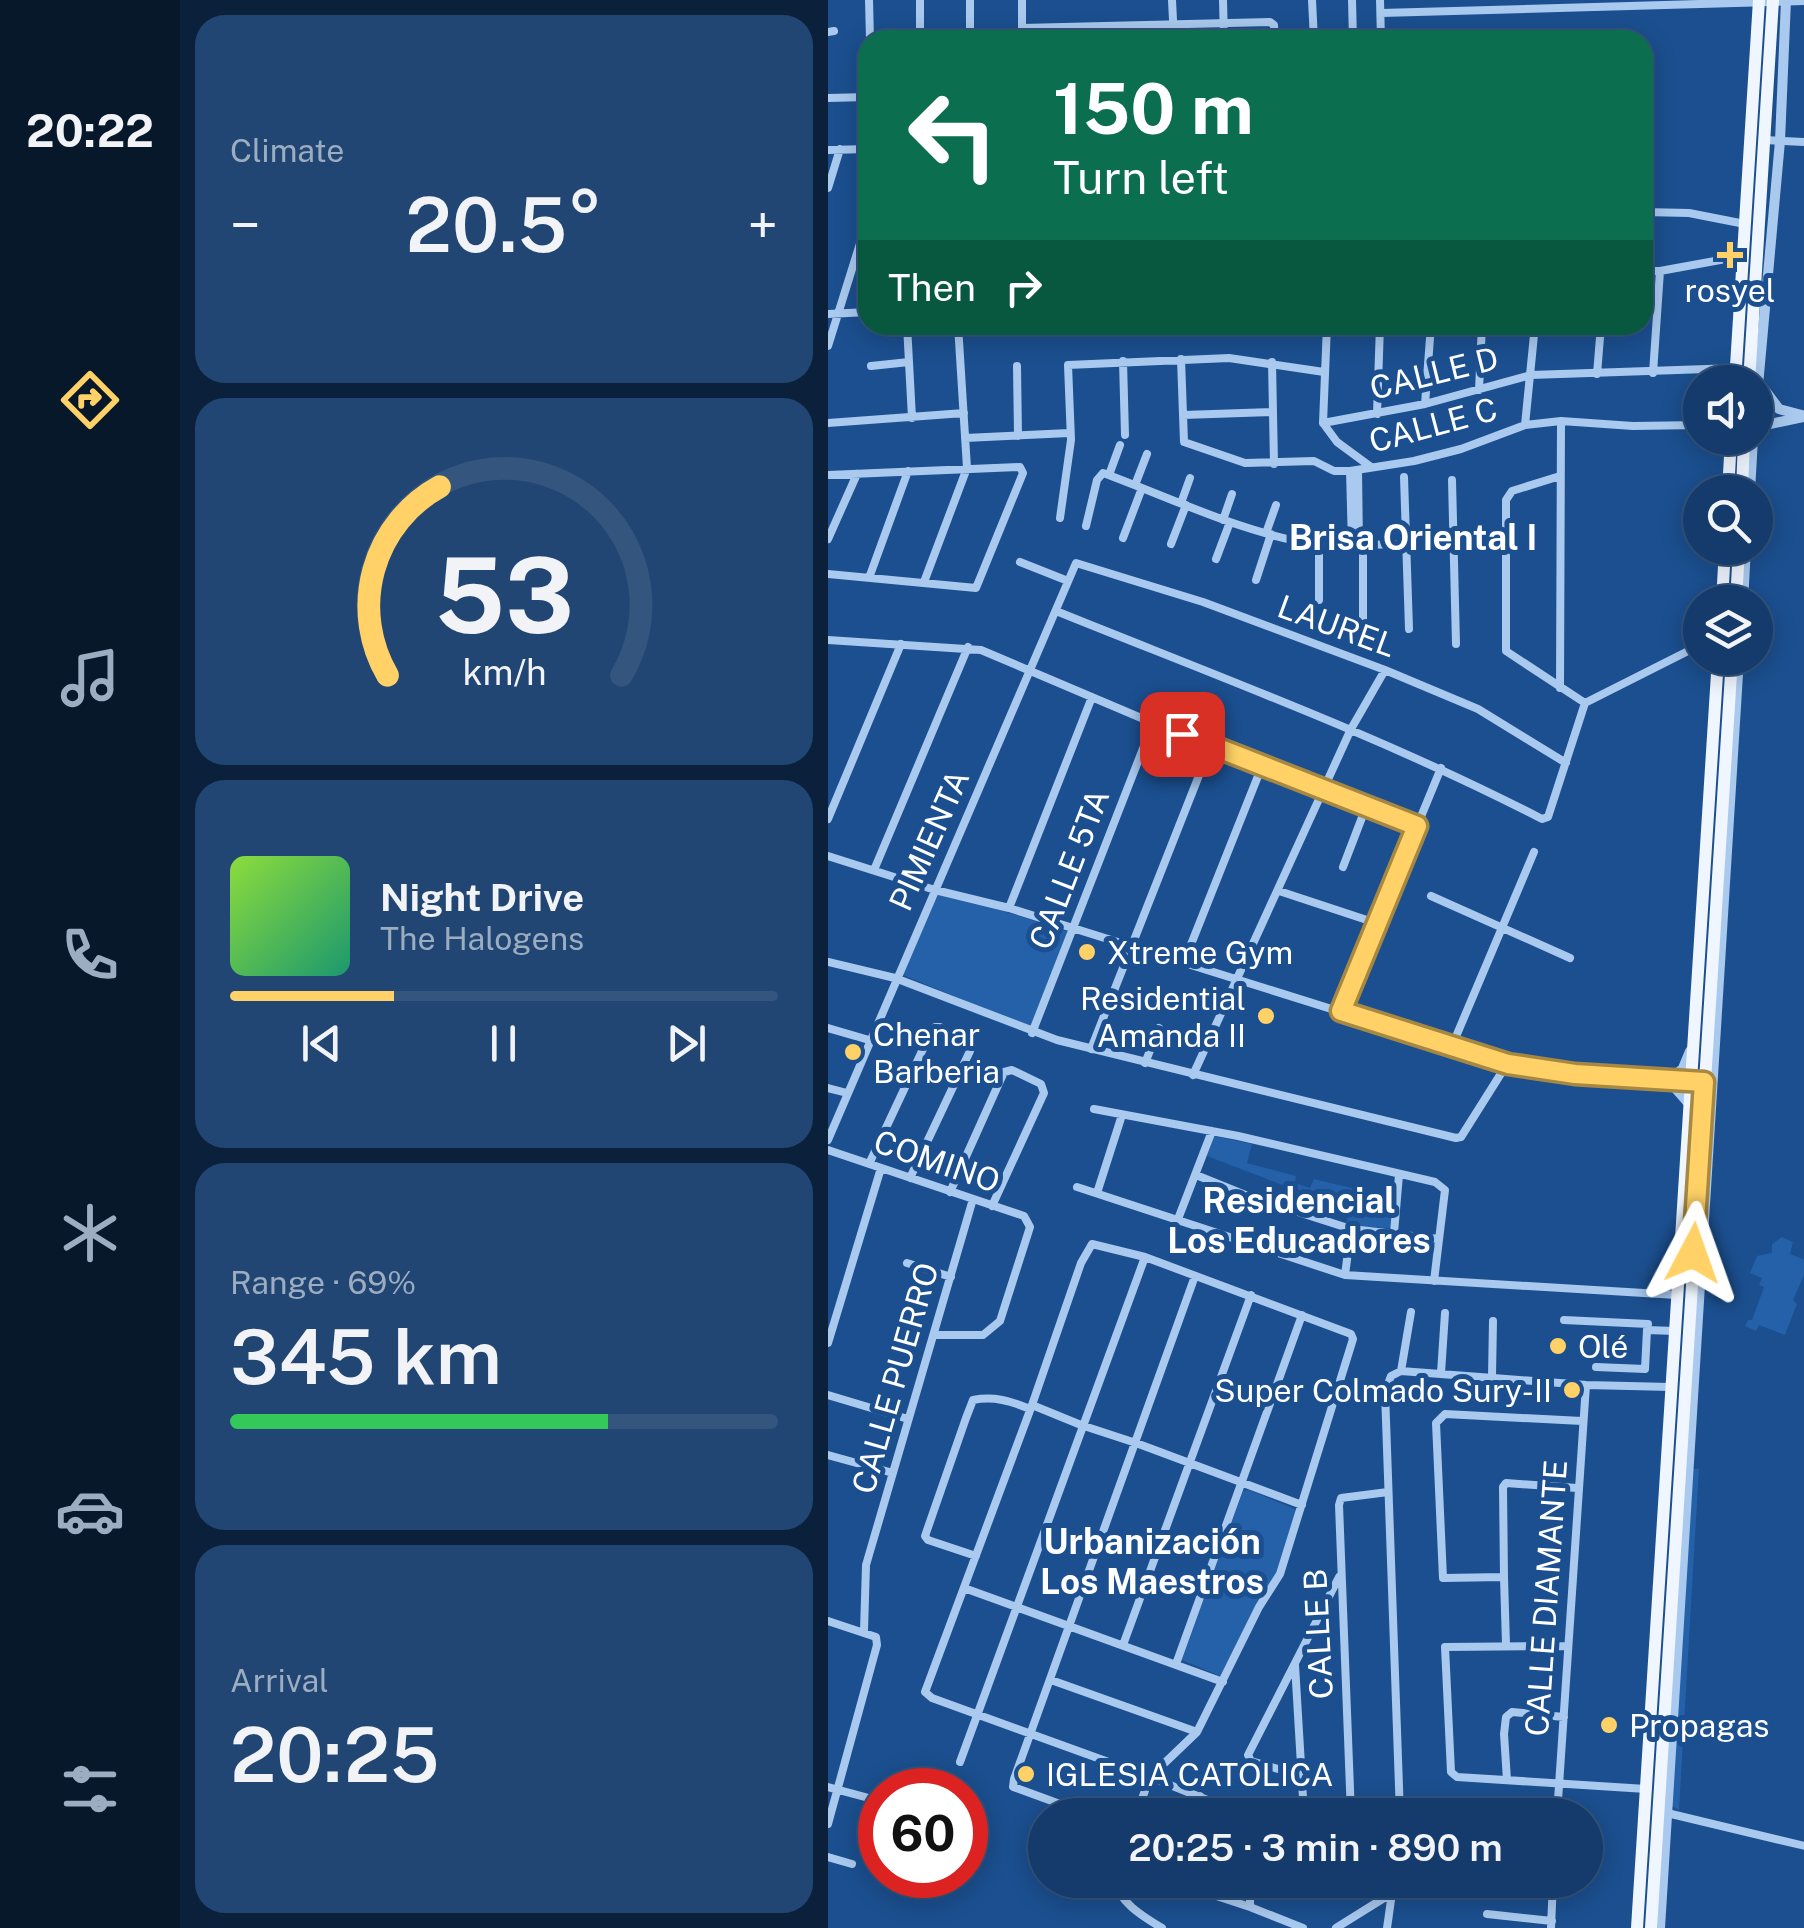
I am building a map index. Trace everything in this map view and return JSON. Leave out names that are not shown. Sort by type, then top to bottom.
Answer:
[{"type":"main road","points":[[1754,365],[1766,1]]},
{"type":"main road","points":[[1737,365],[1745,224],[1766,1]]},
{"type":"main road","points":[[1637,1928],[1688,1104],[1697,1081],[1693,1038],[1717,675]]},
{"type":"main road","points":[[1652,1928],[1697,1081],[1734,675]]},
{"type":"street","points":[[870,0],[870,30]]},
{"type":"street","points":[[920,0],[920,30]]},
{"type":"street","points":[[970,0],[970,30]]},
{"type":"street","points":[[1022,0],[1022,28],[1272,22],[1273,30]]},
{"type":"street","points":[[1172,0],[1173,30]]},
{"type":"street","points":[[1223,0],[1223,30]]},
{"type":"street","points":[[1312,0],[1314,30]]},
{"type":"street","points":[[1352,0],[1353,30]]},
{"type":"street","points":[[1380,0],[1381,30]]},
{"type":"street","points":[[1755,365],[1780,141],[1786,0]]},
{"type":"street","points":[[1381,12],[1804,1]]},
{"type":"street","points":[[828,98],[858,97]]},
{"type":"street","points":[[1764,140],[1804,142]]},
{"type":"street","points":[[828,188],[840,149]]},
{"type":"street","points":[[828,150],[858,149]]},
{"type":"street","points":[[1653,212],[1689,213],[1745,224]]},
{"type":"street","points":[[828,346],[833,313],[858,245]]},
{"type":"street","points":[[1653,271],[1744,255]]},
{"type":"street","points":[[1653,373],[1660,271]]},
{"type":"street","points":[[833,313],[858,312]]},
{"type":"street","points":[[908,335],[912,418]]},
{"type":"street","points":[[924,582],[967,468],[959,335]]},
{"type":"street","points":[[1326,335],[1323,423],[1337,442],[1371,468]]},
{"type":"street","points":[[1377,414],[1380,335]]},
{"type":"street","points":[[1425,404],[1430,335]]},
{"type":"street","points":[[1480,390],[1482,335]]},
{"type":"street","points":[[1525,426],[1533,335]]},
{"type":"street","points":[[1597,374],[1600,335]]},
{"type":"street","points":[[1060,518],[1070,453],[1068,364],[1228,358],[1324,372]]},
{"type":"street","points":[[1182,359],[1183,414],[1272,412]]},
{"type":"street","points":[[1124,361],[1125,436]]},
{"type":"street","points":[[870,366],[909,362]]},
{"type":"street","points":[[1272,362],[1274,464]]},
{"type":"street","points":[[1016,366],[1018,436]]},
{"type":"street","name":"CALLE D","points":[[1323,423],[1425,404],[1531,375],[1683,374]]},
{"type":"street","points":[[1773,403],[1779,409],[1804,416]]},
{"type":"street","points":[[828,423],[964,413]]},
{"type":"street","name":"CALLE C","points":[[1183,414],[1184,442],[1245,463],[1314,461],[1334,471],[1354,471],[1461,449],[1525,426],[1561,420],[1683,425]]},
{"type":"street","points":[[1773,423],[1804,416]]},
{"type":"street","points":[[1560,688],[1561,420]]},
{"type":"street","points":[[965,438],[1069,432]]},
{"type":"street","points":[[1109,475],[1120,445]]},
{"type":"street","points":[[1124,538],[1147,454]]},
{"type":"street","points":[[828,475],[1020,467],[1023,473],[974,589],[828,574]]},
{"type":"street","points":[[868,578],[908,471]]},
{"type":"street","points":[[1354,471],[1363,622]]},
{"type":"street","points":[[1086,526],[1097,480],[1103,473],[1226,521],[1319,545],[1454,544]]},
{"type":"street","points":[[828,539],[831,524],[856,474]]},
{"type":"street","points":[[1560,476],[1512,491],[1506,500],[1508,655],[1585,703]]},
{"type":"street","points":[[1404,477],[1409,628]]},
{"type":"street","points":[[1171,544],[1190,478]]},
{"type":"street","points":[[1452,480],[1456,644]]},
{"type":"street","points":[[1216,559],[1232,494]]},
{"type":"street","points":[[1256,580],[1276,505]]},
{"type":"street","points":[[1318,600],[1319,545]]},
{"type":"street","points":[[1020,562],[1068,581]]},
{"type":"street","name":"PIMIENTA","points":[[828,1140],[1078,562]]},
{"type":"street","name":"LAUREL","points":[[1078,562],[1203,602],[1385,670],[1478,709],[1566,763]]},
{"type":"street","points":[[1056,611],[1442,768],[1542,820],[1548,817],[1585,703],[1683,654]]},
{"type":"street","points":[[828,654],[831,640],[968,647],[1417,826]]},
{"type":"street","points":[[828,819],[901,644]]},
{"type":"street","points":[[874,870],[968,647]]},
{"type":"street","points":[[1193,1074],[1351,729],[1385,670]]},
{"type":"street","points":[[1660,1928],[1735,675]]},
{"type":"street","points":[[1008,908],[1092,697]]},
{"type":"street","name":"CALLE 5TA","points":[[1032,1032],[1153,723]]},
{"type":"street","points":[[1092,1049],[1210,745]]},
{"type":"street","points":[[1184,962],[1262,766]]},
{"type":"street","points":[[1341,1011],[1442,768]]},
{"type":"street","points":[[1344,866],[1366,806]]},
{"type":"street","points":[[1452,1046],[1534,852]]},
{"type":"street","points":[[828,856],[1508,1064],[1575,1074],[1697,1081]]},
{"type":"street","points":[[1278,891],[1376,923]]},
{"type":"street","points":[[1431,896],[1570,958]]},
{"type":"street","points":[[828,962],[896,978],[1032,1032],[1092,1049],[1459,1138],[1508,1064]]},
{"type":"street","points":[[869,1164],[935,1027],[970,1045],[970,1052],[910,1178]]},
{"type":"street","points":[[828,1028],[869,1040]]},
{"type":"street","points":[[1145,1062],[1160,1028]]},
{"type":"street","points":[[1666,1080],[1682,1068],[1693,1038]]},
{"type":"street","points":[[950,1192],[1004,1072],[1012,1070],[1041,1084],[1044,1092],[992,1206]]},
{"type":"street","points":[[1666,1080],[1688,1104]]},
{"type":"street","points":[[828,1088],[848,1093]]},
{"type":"street","points":[[1094,1109],[1212,1131],[1442,1186],[1434,1281]]},
{"type":"street","points":[[1097,1193],[1122,1115]]},
{"type":"street","points":[[1178,1219],[1212,1131]]},
{"type":"street","name":"COMINO","points":[[828,1150],[1028,1220],[1030,1227],[1000,1322],[983,1335],[934,1336]]},
{"type":"street","points":[[828,1343],[880,1168]]},
{"type":"street","points":[[1196,1174],[1248,1196],[1350,1228],[1440,1239]]},
{"type":"street","points":[[1394,1233],[1399,1175]]},
{"type":"street","points":[[1077,1187],[1345,1274],[1677,1296]]},
{"type":"street","name":"CALLE PUERRO","points":[[864,1632],[866,1564],[973,1199]]},
{"type":"street","points":[[1345,1274],[1350,1228]]},
{"type":"street","points":[[1142,1798],[1150,1776],[1197,1732],[1280,1574],[1353,1338],[1302,1314],[1145,1256],[1092,1244],[1081,1264],[925,1692],[932,1698],[1150,1776],[1205,1798]]},
{"type":"street","points":[[960,1762],[1145,1256]]},
{"type":"street","points":[[908,1263],[951,1277]]},
{"type":"street","points":[[1043,1798],[1013,1787],[1195,1276]]},
{"type":"street","points":[[1123,1645],[1252,1295]]},
{"type":"street","points":[[1402,1371],[1411,1312]]},
{"type":"street","points":[[1176,1664],[1302,1314]]},
{"type":"street","points":[[1441,1373],[1445,1314]]},
{"type":"street","points":[[1564,1320],[1648,1324],[1646,1369],[1596,1367]]},
{"type":"street","points":[[1492,1376],[1493,1321]]},
{"type":"street","points":[[1648,1330],[1675,1331]]},
{"type":"street","points":[[1399,1798],[1388,1492],[1386,1384],[1391,1376],[1402,1371],[1586,1385],[1671,1387]]},
{"type":"street","name":"CALLE DIAMANTE","points":[[1558,1798],[1586,1385]]},
{"type":"street","points":[[828,1395],[908,1419]]},
{"type":"street","points":[[976,1556],[925,1536],[966,1418],[974,1400],[985,1398],[1031,1407],[1136,1442],[1302,1505]]},
{"type":"street","points":[[1504,1578],[1443,1578],[1436,1423],[1445,1414],[1582,1422]]},
{"type":"street","points":[[828,1455],[892,1473]]},
{"type":"street","points":[[1506,1645],[1502,1486],[1506,1483],[1577,1488]]},
{"type":"street","name":"CALLE B","points":[[1350,1798],[1340,1575],[1341,1498],[1388,1492]]},
{"type":"street","points":[[1302,1776],[1251,1760],[1248,1755],[1340,1575]]},
{"type":"street","points":[[964,1588],[1223,1682]]},
{"type":"street","points":[[828,1621],[876,1637],[877,1645],[833,1788],[828,1824]]},
{"type":"street","points":[[1567,1646],[1445,1647],[1451,1772],[1456,1776],[1646,1789]]},
{"type":"street","points":[[1295,1661],[1303,1798]]},
{"type":"street","points":[[1050,1680],[1197,1732]]},
{"type":"street","points":[[1507,1780],[1506,1717],[1512,1712],[1564,1717]]},
{"type":"street","points":[[833,1788],[858,1795]]},
{"type":"street","points":[[1668,1813],[1804,1846]]},
{"type":"street","points":[[828,1856],[852,1864]]},
{"type":"street","points":[[1336,1928],[1390,1894],[1394,1896],[1387,1928]]},
{"type":"street","points":[[1122,1898],[1162,1928]]},
{"type":"street","points":[[1224,1898],[1302,1928]]},
{"type":"street","points":[[1250,1898],[1250,1906]]},
{"type":"street","points":[[1487,1914],[1552,1925],[1553,1898]]},
{"type":"shaded area","points":[[939,891],[1067,931],[1034,1029],[903,975]]},
{"type":"shaded area","points":[[1214,1136],[1252,1144],[1247,1163],[1296,1176],[1295,1183],[1310,1188],[1314,1179],[1393,1198],[1391,1228],[1346,1223],[1351,1205],[1293,1189],[1207,1156]]},
{"type":"shaded area","points":[[1782,1237],[1793,1242],[1790,1254],[1805,1260],[1804,1275],[1793,1300],[1797,1304],[1785,1335],[1759,1325],[1756,1331],[1745,1326],[1752,1320],[1764,1287],[1759,1285],[1762,1278],[1750,1273],[1757,1256],[1772,1253],[1772,1244]]},
{"type":"shaded area","points":[[1680,1469],[1699,1469],[1679,1810],[1670,1805]]},
{"type":"shaded area","points":[[1249,1490],[1295,1512],[1277,1572],[1220,1676],[1182,1660],[1243,1491]]},
{"type":"place","name":"rosyel","points":[[1730,255]]},
{"type":"place","name":"Xtreme Gym","points":[[1087,952]]},
{"type":"place","name":"Residential Amanda II","points":[[1266,1016]]},
{"type":"place","name":"Chenar Barberia","points":[[853,1052]]},
{"type":"place","name":"Olé","points":[[1558,1346]]},
{"type":"place","name":"Super Colmado Sury-II","points":[[1572,1390]]},
{"type":"place","name":"Propagas","points":[[1609,1725]]},
{"type":"place","name":"IGLESIA CATOLICA","points":[[1026,1774]]},
{"type":"district","name":"Brisa Oriental I","points":[[1413,537]]},
{"type":"district","name":"Residencial Los Educadores","points":[[1299,1220]]},
{"type":"district","name":"Urbanización Los Maestros","points":[[1152,1561]]},
{"type":"route","points":[[1182,734],[1417,826],[1341,1011],[1508,1064],[1575,1074],[1704,1082],[1693,1253]]}]
